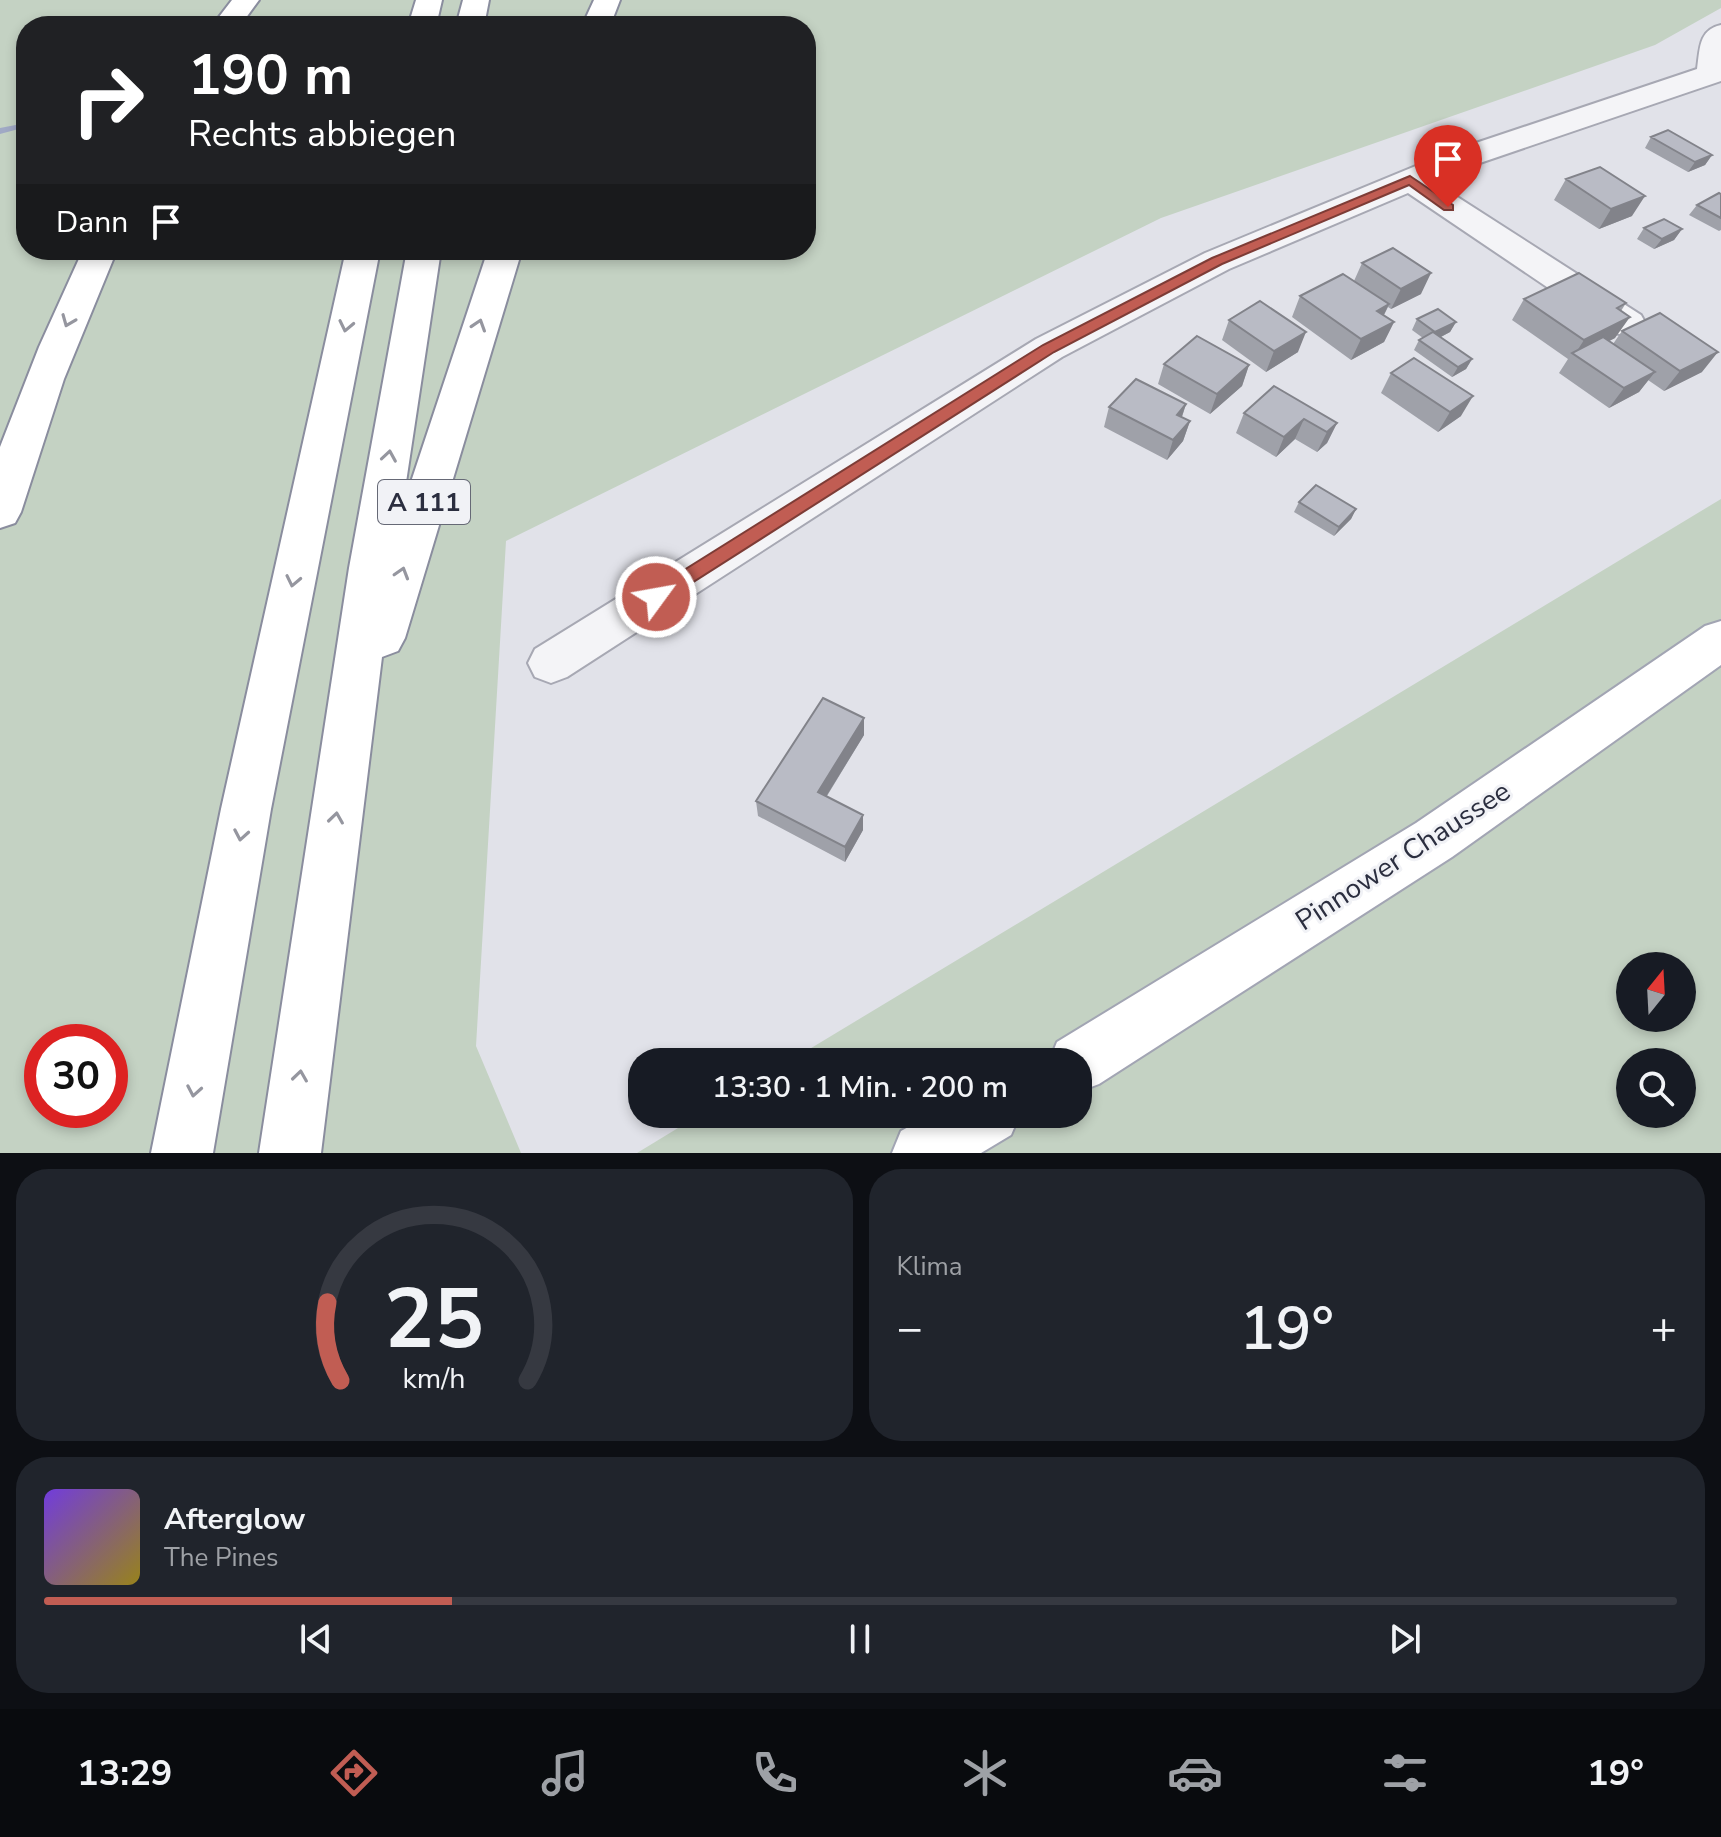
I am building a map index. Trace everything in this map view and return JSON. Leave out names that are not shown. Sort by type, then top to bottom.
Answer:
[{"type":"main road","points":[[234,16],[246,0]]},
{"type":"main road","points":[[0,512],[69,318],[95,260]]},
{"type":"main road","points":[[182,1153],[246,809],[361,260]]},
{"type":"main road","points":[[345,754],[373,553],[422,260]]},
{"type":"main road","name":"A 111","points":[[290,1153],[345,754],[502,260]]},
{"type":"main road","name":"Pinnower Chaussee","points":[[1092,1054],[1434,840],[1721,640]]},
{"type":"main road","points":[[923,1153],[966,1128]]},
{"type":"street","points":[[551,663],[1049,348],[1217,261],[1463,158],[1716,72],[1716,37],[1721,33]]},
{"type":"street","points":[[1410,180],[1628,324]]},
{"type":"green space","points":[[0,0],[1721,0],[1721,8],[1655,45],[1161,218],[506,541],[476,1046],[521,1153],[0,1153]]},
{"type":"green space","points":[[1721,499],[1721,1153],[637,1153],[678,1128],[1092,1128],[1092,1048],[811,1048]]},
{"type":"building","points":[[1668,130],[1712,155],[1695,162],[1651,137]]},
{"type":"building","points":[[1600,167],[1645,196],[1611,209],[1566,179]]},
{"type":"building","points":[[1721,194],[1721,218],[1697,205]]},
{"type":"building","points":[[1664,219],[1682,229],[1662,239],[1644,228]]},
{"type":"building","points":[[1393,248],[1431,273],[1401,289],[1362,263]]},
{"type":"building","points":[[1579,273],[1626,303],[1617,308],[1630,317],[1584,340],[1524,299]]},
{"type":"building","points":[[1343,274],[1389,304],[1377,311],[1394,322],[1361,339],[1300,296]]},
{"type":"building","points":[[1260,301],[1306,332],[1274,351],[1229,320]]},
{"type":"building","points":[[1438,309],[1456,322],[1435,332],[1417,319]]},
{"type":"building","points":[[1660,313],[1718,352],[1680,371],[1622,331]]},
{"type":"building","points":[[1433,332],[1472,359],[1458,367],[1419,340]]},
{"type":"building","points":[[1197,336],[1249,365],[1217,394],[1164,364]]},
{"type":"building","points":[[1603,337],[1655,372],[1624,388],[1572,353]]},
{"type":"building","points":[[1414,358],[1473,396],[1450,412],[1391,373]]},
{"type":"building","points":[[1136,379],[1186,404],[1177,415],[1190,421],[1173,440],[1109,407]]},
{"type":"building","points":[[1274,386],[1337,423],[1327,432],[1304,419],[1284,437],[1244,413]]},
{"type":"building","points":[[1316,485],[1356,509],[1339,527],[1299,502]]},
{"type":"building","points":[[823,698],[864,718],[818,792],[863,815],[845,847],[756,801]]},
{"type":"waterway","points":[[0,131],[16,127]]},
{"type":"route","points":[[656,597],[1049,348],[1217,261],[1410,180],[1448,207]]}]
